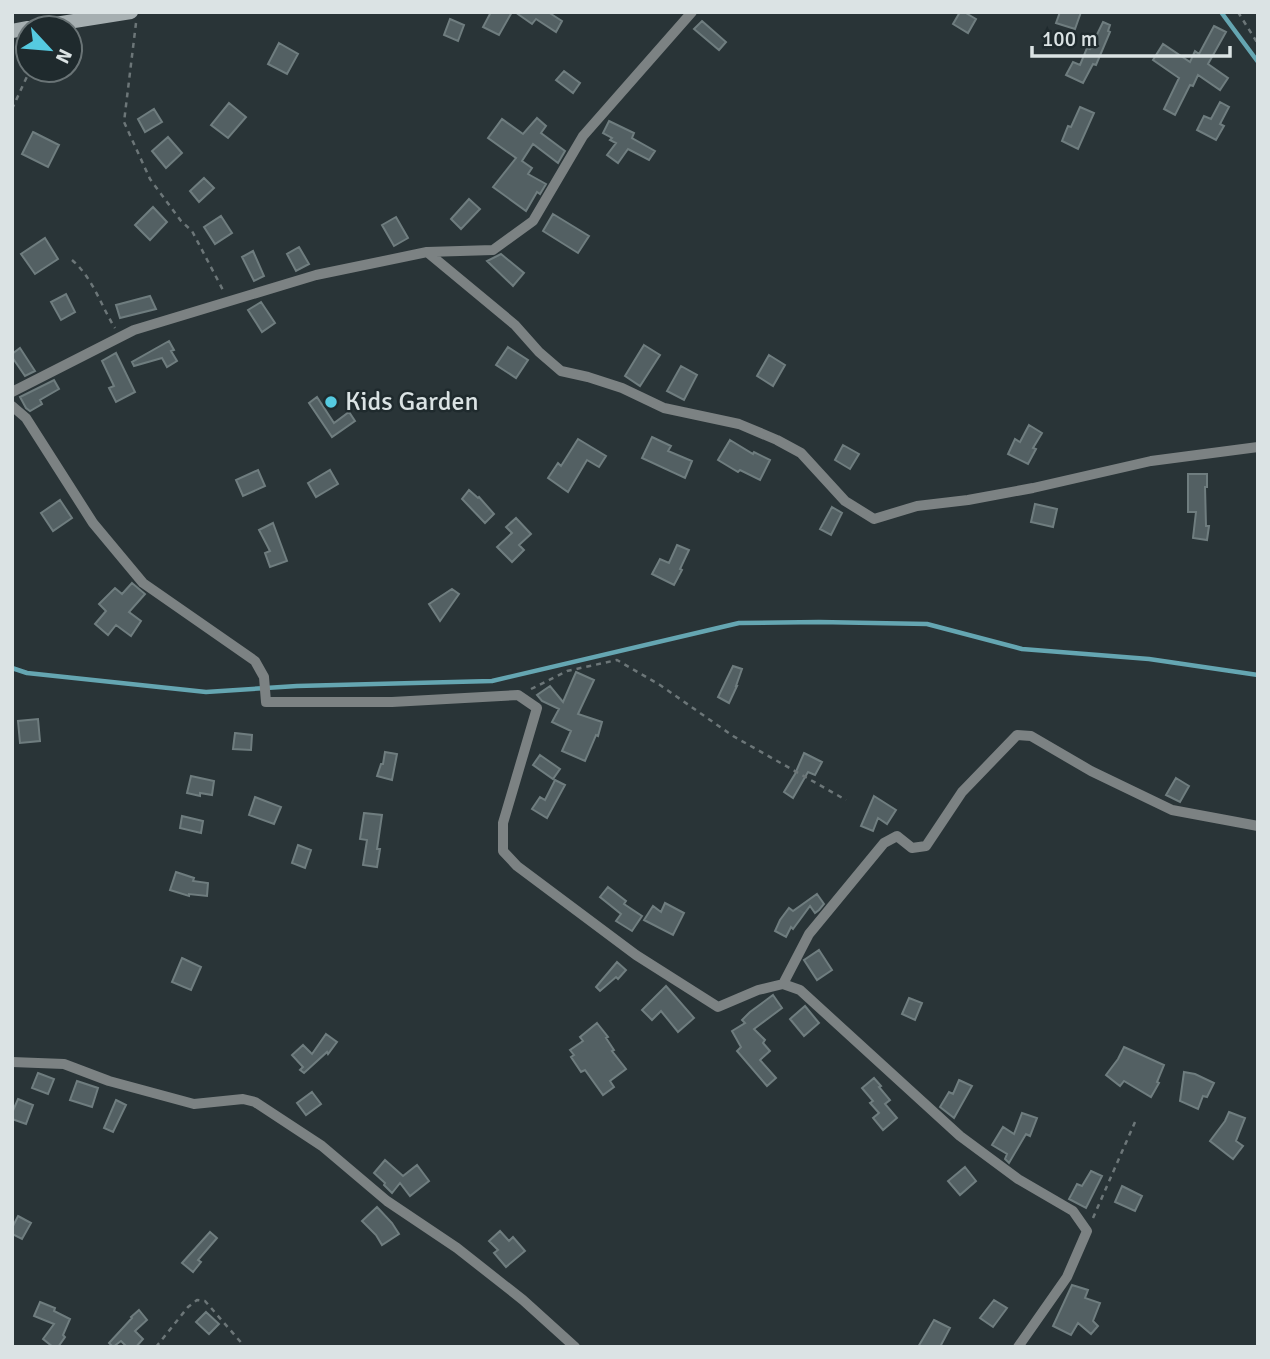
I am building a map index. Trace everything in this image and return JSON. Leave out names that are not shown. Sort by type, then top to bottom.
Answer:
[{"type":"street","points":[[84,19],[131,12]]},
{"type":"street","points":[[12,392],[134,330],[316,275],[427,252],[493,250],[533,221],[583,136],[692,12]]},
{"type":"street","points":[[427,252],[515,325],[539,352],[561,371],[622,388],[664,408],[739,424],[777,440],[801,453],[845,500],[874,519],[917,506],[1033,488],[1151,461],[1258,447]]},
{"type":"street","points":[[12,406],[26,418],[93,523],[143,583],[255,661],[264,677],[266,702],[392,702],[518,695],[537,708],[503,824],[503,851],[517,866],[636,955],[718,1007],[758,990],[783,984],[800,990],[960,1136],[1018,1179],[1073,1211],[1087,1231],[1067,1278],[1018,1347]]},
{"type":"street","points":[[783,984],[809,934],[884,843],[897,836],[912,848],[926,846],[962,792],[1017,735],[1031,736],[1091,771],[1172,810],[1258,826]]},
{"type":"street","points":[[12,1062],[64,1064],[109,1081],[194,1104],[243,1099],[255,1102],[322,1146],[387,1202],[457,1248],[523,1300],[575,1347]]},
{"type":"path","points":[[138,12],[124,122],[150,179],[181,221],[192,231],[229,301]]},
{"type":"path","points":[[1238,12],[1258,44]]},
{"type":"path","points":[[12,109],[24,84]]},
{"type":"path","points":[[72,260],[94,287],[104,312],[120,337]]},
{"type":"path","points":[[518,695],[567,671],[617,660],[660,685],[733,736],[846,800]]},
{"type":"path","points":[[1087,1231],[1136,1122]]},
{"type":"path","points":[[156,1347],[188,1307],[197,1300],[205,1301],[245,1347]]},
{"type":"building","points":[[491,12],[512,12],[499,35],[483,27]]},
{"type":"building","points":[[515,12],[548,12],[562,21],[556,32],[536,19],[532,24]]},
{"type":"building","points":[[960,12],[976,19],[968,33],[953,24]]},
{"type":"building","points":[[1060,12],[1081,12],[1075,29],[1056,23]]},
{"type":"building","points":[[450,19],[464,25],[458,41],[444,35]]},
{"type":"building","points":[[702,21],[726,42],[719,50],[694,29]]},
{"type":"building","points":[[1103,22],[1110,25],[1110,32],[1096,65],[1093,64],[1083,83],[1066,75],[1073,62],[1080,65]]},
{"type":"building","points":[[1214,26],[1226,32],[1208,64],[1228,78],[1220,90],[1198,75],[1175,115],[1164,109],[1179,78],[1153,60],[1163,44],[1190,62],[1195,51],[1199,54]]},
{"type":"building","points":[[279,43],[298,54],[287,74],[268,64]]},
{"type":"building","points":[[564,71],[580,83],[573,93],[556,80]]},
{"type":"building","points":[[1220,102],[1229,107],[1220,124],[1224,126],[1216,140],[1197,130],[1204,116],[1211,119]]},
{"type":"building","points":[[229,103],[246,117],[228,138],[211,125]]},
{"type":"building","points":[[1080,107],[1094,113],[1078,149],[1062,141]]},
{"type":"building","points":[[154,109],[162,122],[145,132],[138,119]]},
{"type":"building","points":[[537,118],[546,126],[541,133],[565,151],[558,163],[533,144],[522,161],[532,168],[528,174],[546,184],[540,194],[537,192],[526,211],[493,187],[516,158],[488,138],[502,119],[523,134]]},
{"type":"building","points":[[609,121],[634,133],[632,138],[655,151],[649,160],[628,149],[618,163],[607,155],[616,143],[603,133]]},
{"type":"building","points":[[33,132],[59,145],[48,167],[22,154]]},
{"type":"building","points":[[168,137],[182,153],[166,168],[152,151]]},
{"type":"building","points":[[204,178],[214,188],[199,202],[190,191]]},
{"type":"building","points":[[469,199],[480,209],[461,229],[451,219]]},
{"type":"building","points":[[153,207],[167,222],[150,240],[135,225]]},
{"type":"building","points":[[553,214],[589,236],[578,253],[543,231]]},
{"type":"building","points":[[221,216],[232,233],[215,244],[204,227]]},
{"type":"building","points":[[396,217],[408,238],[394,246],[382,225]]},
{"type":"building","points":[[45,238],[58,259],[35,274],[21,254]]},
{"type":"building","points":[[299,247],[309,264],[296,271],[287,254]]},
{"type":"building","points":[[253,251],[264,276],[254,281],[242,257]]},
{"type":"building","points":[[501,254],[524,273],[513,286],[487,261]]},
{"type":"building","points":[[66,294],[75,312],[61,320],[51,302]]},
{"type":"building","points":[[150,296],[156,309],[120,318],[116,305]]},
{"type":"building","points":[[261,302],[275,323],[262,332],[248,310]]},
{"type":"building","points":[[169,341],[177,361],[167,367],[162,358],[134,366],[132,362]]},
{"type":"building","points":[[644,345],[660,355],[640,386],[625,376]]},
{"type":"building","points":[[508,347],[528,360],[516,378],[496,365]]},
{"type":"building","points":[[20,348],[35,371],[25,376],[12,357]]},
{"type":"building","points":[[116,353],[135,392],[116,402],[109,388],[114,386],[102,361]]},
{"type":"building","points":[[769,355],[785,365],[773,386],[757,376]]},
{"type":"building","points":[[681,366],[697,375],[684,400],[667,391]]},
{"type":"building","points":[[54,380],[59,389],[40,400],[42,404],[30,411],[26,408],[20,397]]},
{"type":"building","points":[[317,397],[334,423],[349,412],[355,421],[332,437],[309,403]]},
{"type":"building","points":[[1029,425],[1042,433],[1028,464],[1008,454],[1015,439],[1020,442]]},
{"type":"building","points":[[652,437],[671,446],[668,451],[692,461],[685,478],[642,458]]},
{"type":"building","points":[[578,439],[606,456],[599,467],[587,460],[568,492],[548,478],[558,463],[561,466]]},
{"type":"building","points":[[730,440],[753,454],[754,452],[770,460],[760,480],[740,470],[738,472],[718,460]]},
{"type":"building","points":[[843,445],[859,454],[850,469],[835,460]]},
{"type":"building","points":[[258,470],[265,486],[243,496],[236,480]]},
{"type":"building","points":[[330,470],[338,484],[316,497],[308,483]]},
{"type":"building","points":[[1188,474],[1207,474],[1207,540],[1193,538],[1196,512],[1188,512]]},
{"type":"building","points":[[469,490],[494,514],[485,523],[462,499]]},
{"type":"building","points":[[60,500],[72,518],[53,531],[41,513]]},
{"type":"building","points":[[1035,504],[1057,509],[1053,527],[1031,522]]},
{"type":"building","points":[[832,507],[842,513],[831,535],[820,529]]},
{"type":"building","points":[[516,518],[531,534],[519,545],[524,550],[512,562],[497,547],[512,533],[506,527]]},
{"type":"building","points":[[273,523],[287,561],[270,567],[265,553],[270,551],[259,530]]},
{"type":"building","points":[[677,545],[689,550],[674,585],[652,574],[660,559],[669,563]]},
{"type":"building","points":[[132,583],[145,594],[129,612],[141,621],[131,636],[116,625],[108,635],[95,624],[106,611],[99,604],[115,588],[122,594]]},
{"type":"building","points":[[452,589],[459,594],[440,621],[429,604]]},
{"type":"building","points":[[733,666],[742,669],[729,703],[718,697]]},
{"type":"building","points":[[576,672],[594,680],[578,714],[602,722],[585,761],[562,751],[571,731],[552,722],[559,709],[542,701],[537,695],[550,686],[563,702]]},
{"type":"building","points":[[38,719],[40,741],[20,743],[18,721]]},
{"type":"building","points":[[235,733],[252,735],[251,750],[233,749]]},
{"type":"building","points":[[385,752],[397,754],[392,780],[377,776]]},
{"type":"building","points":[[804,753],[822,762],[815,775],[808,772],[793,798],[784,792]]},
{"type":"building","points":[[540,755],[560,769],[553,779],[533,765]]},
{"type":"building","points":[[191,776],[214,781],[212,795],[187,793]]},
{"type":"building","points":[[1176,778],[1189,786],[1180,802],[1166,795]]},
{"type":"building","points":[[555,780],[565,785],[547,818],[532,809],[540,797],[545,800]]},
{"type":"building","points":[[874,796],[896,810],[887,824],[878,818],[873,831],[861,826]]},
{"type":"building","points":[[255,797],[281,807],[274,824],[249,815]]},
{"type":"building","points":[[364,813],[382,815],[377,867],[363,865],[367,840],[360,839]]},
{"type":"building","points":[[182,816],[203,821],[201,833],[180,828]]},
{"type":"building","points":[[298,845],[311,850],[305,868],[292,863]]},
{"type":"building","points":[[176,872],[194,878],[193,881],[208,883],[207,896],[189,896],[170,890]]},
{"type":"building","points":[[608,887],[626,901],[624,904],[642,916],[632,931],[616,921],[621,914],[600,897]]},
{"type":"building","points":[[817,894],[824,904],[819,910],[815,913],[810,906],[793,929],[791,927],[786,937],[775,931],[789,908],[793,911]]},
{"type":"building","points":[[665,903],[684,913],[673,935],[644,920],[653,906],[661,912]]},
{"type":"building","points":[[819,950],[832,970],[817,980],[804,960]]},
{"type":"building","points":[[182,958],[201,967],[191,990],[172,982]]},
{"type":"building","points":[[617,962],[626,970],[600,991],[596,987]]},
{"type":"building","points":[[666,986],[694,1018],[678,1032],[661,1011],[652,1020],[642,1010]]},
{"type":"building","points":[[773,995],[782,1008],[754,1029],[765,1040],[763,1043],[770,1051],[760,1060],[776,1078],[767,1086],[737,1051],[741,1047],[732,1031],[745,1023],[742,1020],[750,1012]]},
{"type":"building","points":[[909,998],[922,1003],[915,1020],[902,1014]]},
{"type":"building","points":[[805,1006],[819,1023],[804,1036],[790,1019]]},
{"type":"building","points":[[597,1023],[608,1037],[606,1038],[614,1050],[612,1051],[626,1069],[610,1081],[614,1087],[603,1095],[585,1070],[581,1072],[571,1057],[574,1055],[570,1050],[583,1041],[580,1037]]},
{"type":"building","points":[[326,1034],[337,1042],[328,1054],[327,1052],[304,1073],[300,1070],[303,1067],[292,1055],[303,1045],[312,1054]]},
{"type":"building","points":[[1124,1047],[1164,1065],[1157,1082],[1159,1083],[1151,1097],[1124,1081],[1120,1086],[1106,1075]]},
{"type":"building","points":[[1184,1072],[1214,1083],[1207,1097],[1203,1096],[1198,1109],[1180,1101]]},
{"type":"building","points":[[38,1073],[54,1079],[48,1094],[32,1088]]},
{"type":"building","points":[[874,1078],[890,1100],[885,1104],[897,1118],[883,1130],[873,1118],[879,1113],[870,1103],[873,1101],[862,1088]]},
{"type":"building","points":[[959,1080],[972,1086],[954,1118],[940,1107],[949,1092],[953,1094]]},
{"type":"building","points":[[77,1081],[98,1088],[92,1107],[70,1100]]},
{"type":"building","points":[[312,1092],[321,1104],[306,1115],[297,1103]]},
{"type":"building","points":[[18,1099],[33,1105],[26,1124],[12,1119]]},
{"type":"building","points":[[116,1100],[126,1105],[113,1132],[104,1128]]},
{"type":"building","points":[[1229,1112],[1245,1118],[1236,1141],[1243,1146],[1233,1159],[1210,1141]]},
{"type":"building","points":[[1022,1113],[1037,1118],[1030,1136],[1026,1134],[1009,1163],[1005,1159],[1007,1154],[992,1145],[1003,1127],[1014,1134]]},
{"type":"building","points":[[385,1160],[403,1176],[417,1165],[429,1181],[410,1196],[400,1183],[392,1193],[374,1173]]},
{"type":"building","points":[[965,1167],[976,1181],[960,1195],[948,1181]]},
{"type":"building","points":[[1091,1171],[1102,1176],[1086,1208],[1069,1199],[1077,1184],[1082,1186]]},
{"type":"building","points":[[1122,1186],[1142,1196],[1135,1211],[1115,1202]]},
{"type":"building","points":[[377,1207],[399,1234],[382,1245],[362,1221]]},
{"type":"building","points":[[18,1216],[31,1223],[22,1239],[12,1234]]},
{"type":"building","points":[[500,1231],[509,1241],[513,1237],[525,1251],[506,1267],[494,1253],[498,1250],[489,1241]]},
{"type":"building","points":[[210,1232],[217,1238],[198,1260],[201,1262],[193,1272],[182,1263]]},
{"type":"building","points":[[1072,1285],[1088,1290],[1085,1298],[1100,1303],[1093,1321],[1098,1326],[1091,1334],[1078,1323],[1071,1335],[1053,1326]]},
{"type":"building","points":[[994,1300],[1007,1308],[993,1327],[980,1318]]},
{"type":"building","points":[[40,1302],[55,1308],[54,1311],[70,1319],[63,1335],[65,1337],[58,1347],[53,1347],[43,1339],[54,1324],[34,1316]]},
{"type":"building","points":[[139,1310],[147,1320],[135,1331],[143,1339],[136,1347],[127,1347],[121,1341],[113,1347],[109,1343]]},
{"type":"building","points":[[206,1312],[219,1324],[209,1334],[196,1322]]},
{"type":"building","points":[[934,1320],[950,1328],[940,1347],[918,1347]]},
{"type":"waterway","points":[[1221,12],[1258,62]]},
{"type":"waterway","points":[[12,668],[27,673],[206,692],[297,686],[492,681],[739,623],[819,622],[927,624],[1022,649],[1149,659],[1258,675]]},
{"type":"place","name":"Kids Garden","points":[[331,402]]}]
